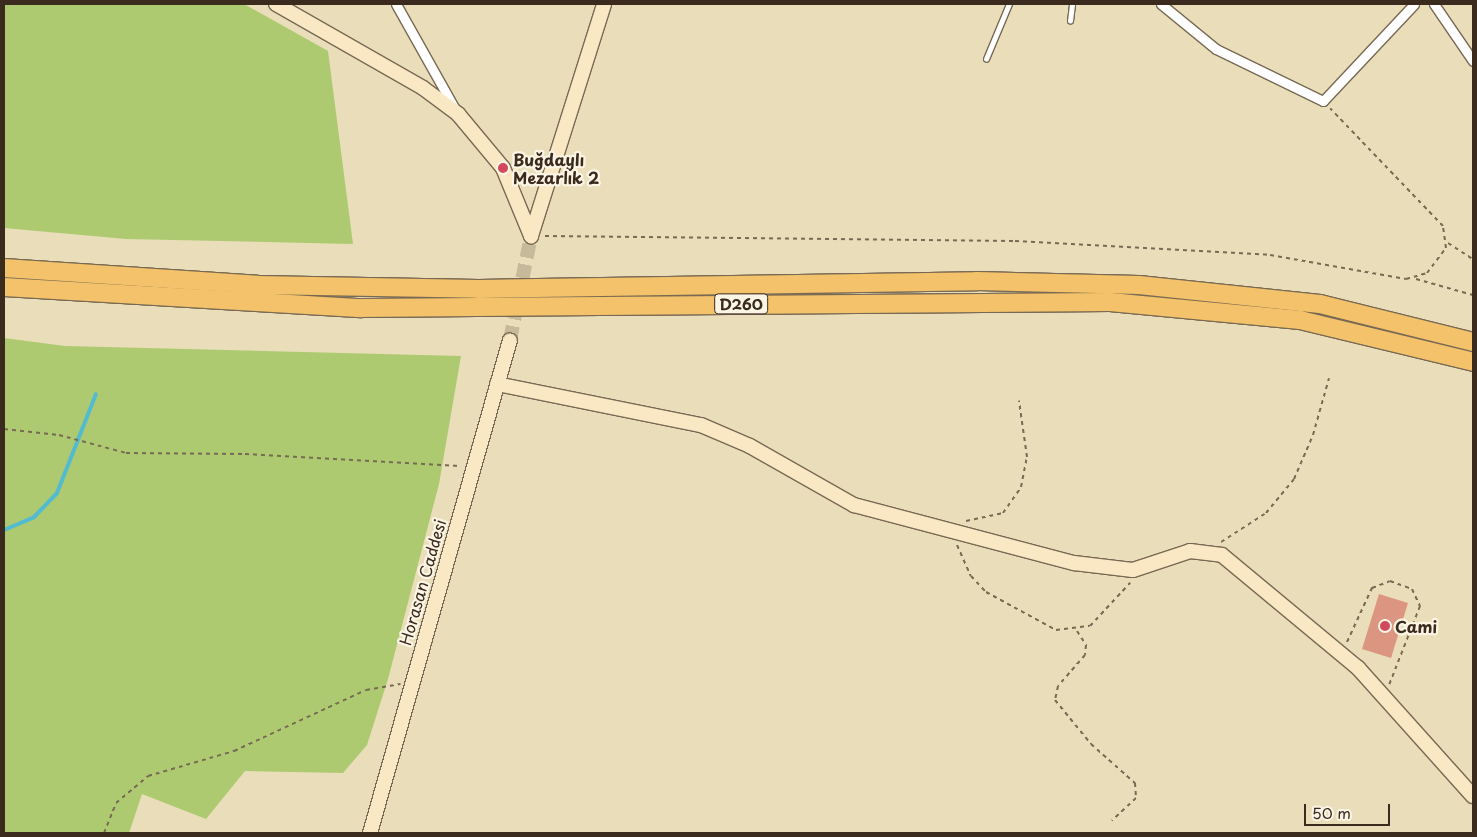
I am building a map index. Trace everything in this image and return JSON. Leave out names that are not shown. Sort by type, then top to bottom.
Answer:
[{"type":"highway","name":"D260","points":[[4,268],[257,285],[459,289],[977,281],[1139,285],[1320,304],[1473,342]]},
{"type":"highway","name":"D260","points":[[4,287],[361,308],[1110,302],[1308,321],[1473,362]]},
{"type":"street","points":[[276,4],[424,88],[458,114]]},
{"type":"street","points":[[396,4],[458,114],[503,168],[531,236]]},
{"type":"street","points":[[531,236],[604,4]]},
{"type":"street","points":[[1161,4],[1216,49],[1323,101],[1414,4]]},
{"type":"street","points":[[1434,4],[1473,61]]},
{"type":"street","name":"Horasan Caddesi","points":[[370,833],[472,466],[510,340]]},
{"type":"street","points":[[497,384],[701,425],[750,446],[845,501],[954,533],[1074,563],[1141,569],[1182,552],[1206,550],[1229,558],[1342,654],[1385,695],[1473,796]]},
{"type":"lane","points":[[986,59],[1009,4]]},
{"type":"lane","points":[[1070,20],[1072,4]]},
{"type":"path","points":[[1323,101],[1443,226],[1448,243],[1473,259]]},
{"type":"path","points":[[531,236],[1122,246],[1270,255],[1413,278],[1473,295]]},
{"type":"path","points":[[1413,278],[1432,270],[1448,243]]},
{"type":"path","points":[[1206,550],[1258,520],[1280,500],[1308,450],[1328,378]]},
{"type":"path","points":[[1019,401],[1027,458],[1018,495],[1003,513],[966,520],[954,533],[968,571],[995,599],[1056,630],[1077,631],[1096,622],[1141,569]]},
{"type":"path","points":[[4,429],[59,435],[126,453],[245,454],[472,466]]},
{"type":"path","points":[[1342,654],[1372,588],[1390,580],[1412,589],[1420,606],[1385,695]]},
{"type":"path","points":[[1077,631],[1086,652],[1058,686],[1055,700],[1091,744],[1135,783],[1136,798],[1112,820]]},
{"type":"path","points":[[104,833],[116,803],[148,776],[242,748],[366,690],[411,684]]},
{"type":"green space","points":[[4,4],[244,4],[328,51],[353,244],[126,239],[4,228]]},
{"type":"green space","points":[[4,338],[65,346],[461,356],[439,484],[388,679],[367,745],[343,773],[245,771],[206,819],[142,794],[129,833],[4,833]]},
{"type":"building","name":"Cami","points":[[1379,594],[1408,603],[1391,658],[1362,649]]},
{"type":"waterway","points":[[4,530],[34,517],[57,493],[96,394]]},
{"type":"tunnel","points":[[510,340],[531,236]]},
{"type":"place","name":"Buğdaylı Mezarlık 2","points":[[503,168]]},
{"type":"place","name":"Cami","points":[[1385,626]]}]
